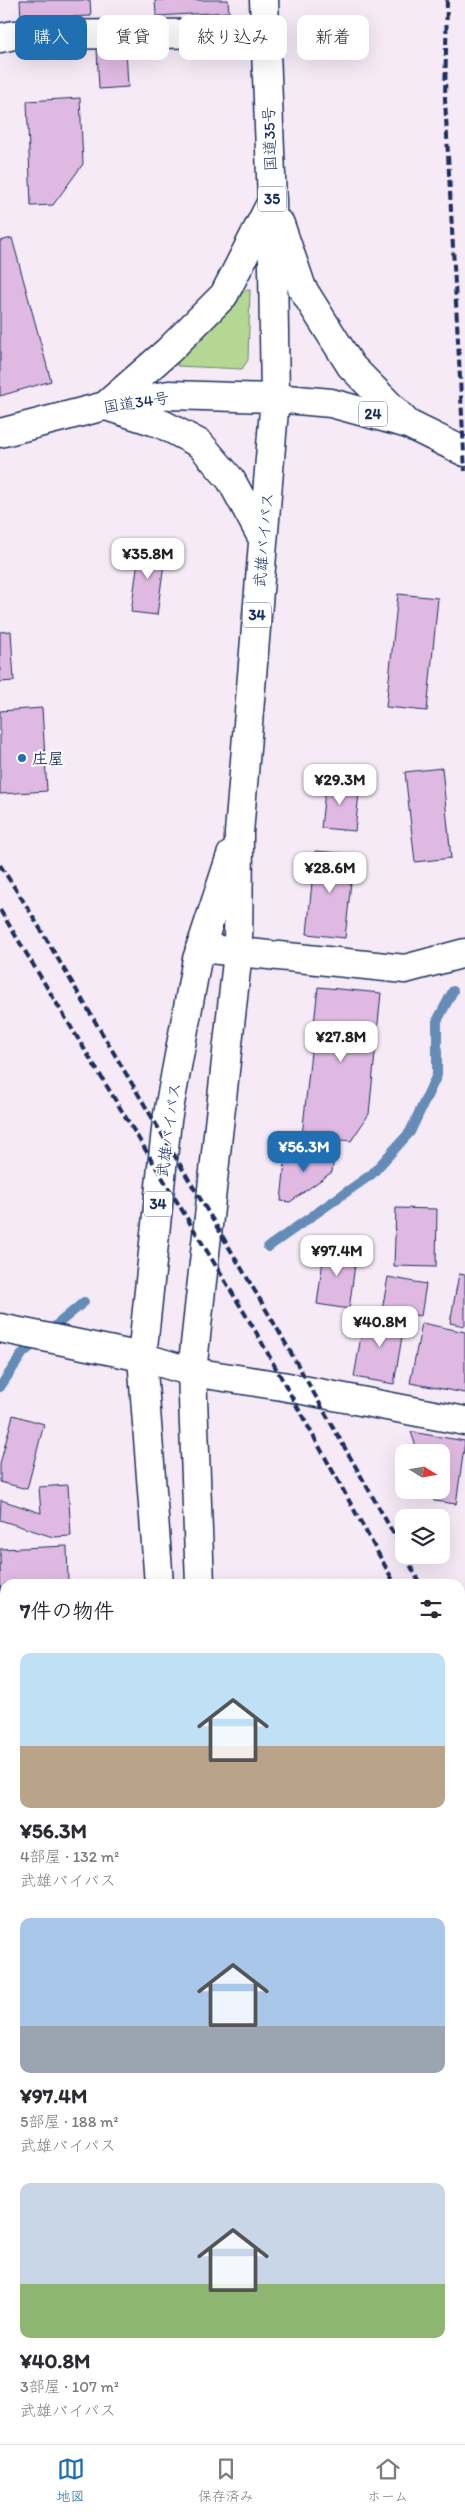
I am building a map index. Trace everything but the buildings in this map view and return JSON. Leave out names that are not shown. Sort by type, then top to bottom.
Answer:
[{"type":"main road","name":"国道35号","points":[[264,0],[264,15]]},
{"type":"main road","points":[[0,38],[14,35],[179,33]]},
{"type":"main road","name":"国道35号","points":[[266,60],[272,201],[275,398]]},
{"type":"main road","points":[[104,406],[168,352],[224,295],[272,201]]},
{"type":"main road","points":[[272,201],[302,288],[351,366],[408,424]]},
{"type":"main road","name":"国道34号","points":[[0,433],[104,406],[169,395],[275,398]]},
{"type":"main road","name":"24","points":[[275,398],[331,403],[408,424],[465,452]]},
{"type":"main road","name":"武雄バイパス","points":[[200,1579],[192,1372],[238,952],[239,832],[275,398]]},
{"type":"main road","points":[[104,406],[162,424],[200,444],[231,480],[263,540]]},
{"type":"main road","name":"武雄バイパス","points":[[159,1579],[142,1358],[167,1120],[200,948],[239,832]]},
{"type":"main road","points":[[200,948],[405,968],[465,953]]},
{"type":"main road","points":[[11,1330],[142,1358],[192,1372],[282,1386],[465,1421]]},
{"type":"green space","points":[[245,290],[250,290],[248,360],[242,369],[177,366],[178,360]]},
{"type":"waterway","points":[[268,1247],[372,1174],[410,1132],[437,1075],[437,1021],[453,991]]},
{"type":"waterway","points":[[0,1387],[23,1353],[84,1302]]},
{"type":"railway","points":[[447,0],[445,99],[465,471]]},
{"type":"railway","points":[[0,865],[29,910],[278,1330],[395,1536]]},
{"type":"railway","points":[[0,910],[256,1332],[392,1579]]},
{"type":"railway","points":[[410,1564],[417,1579]]},
{"type":"place","name":"庄屋","points":[[22,758]]}]
